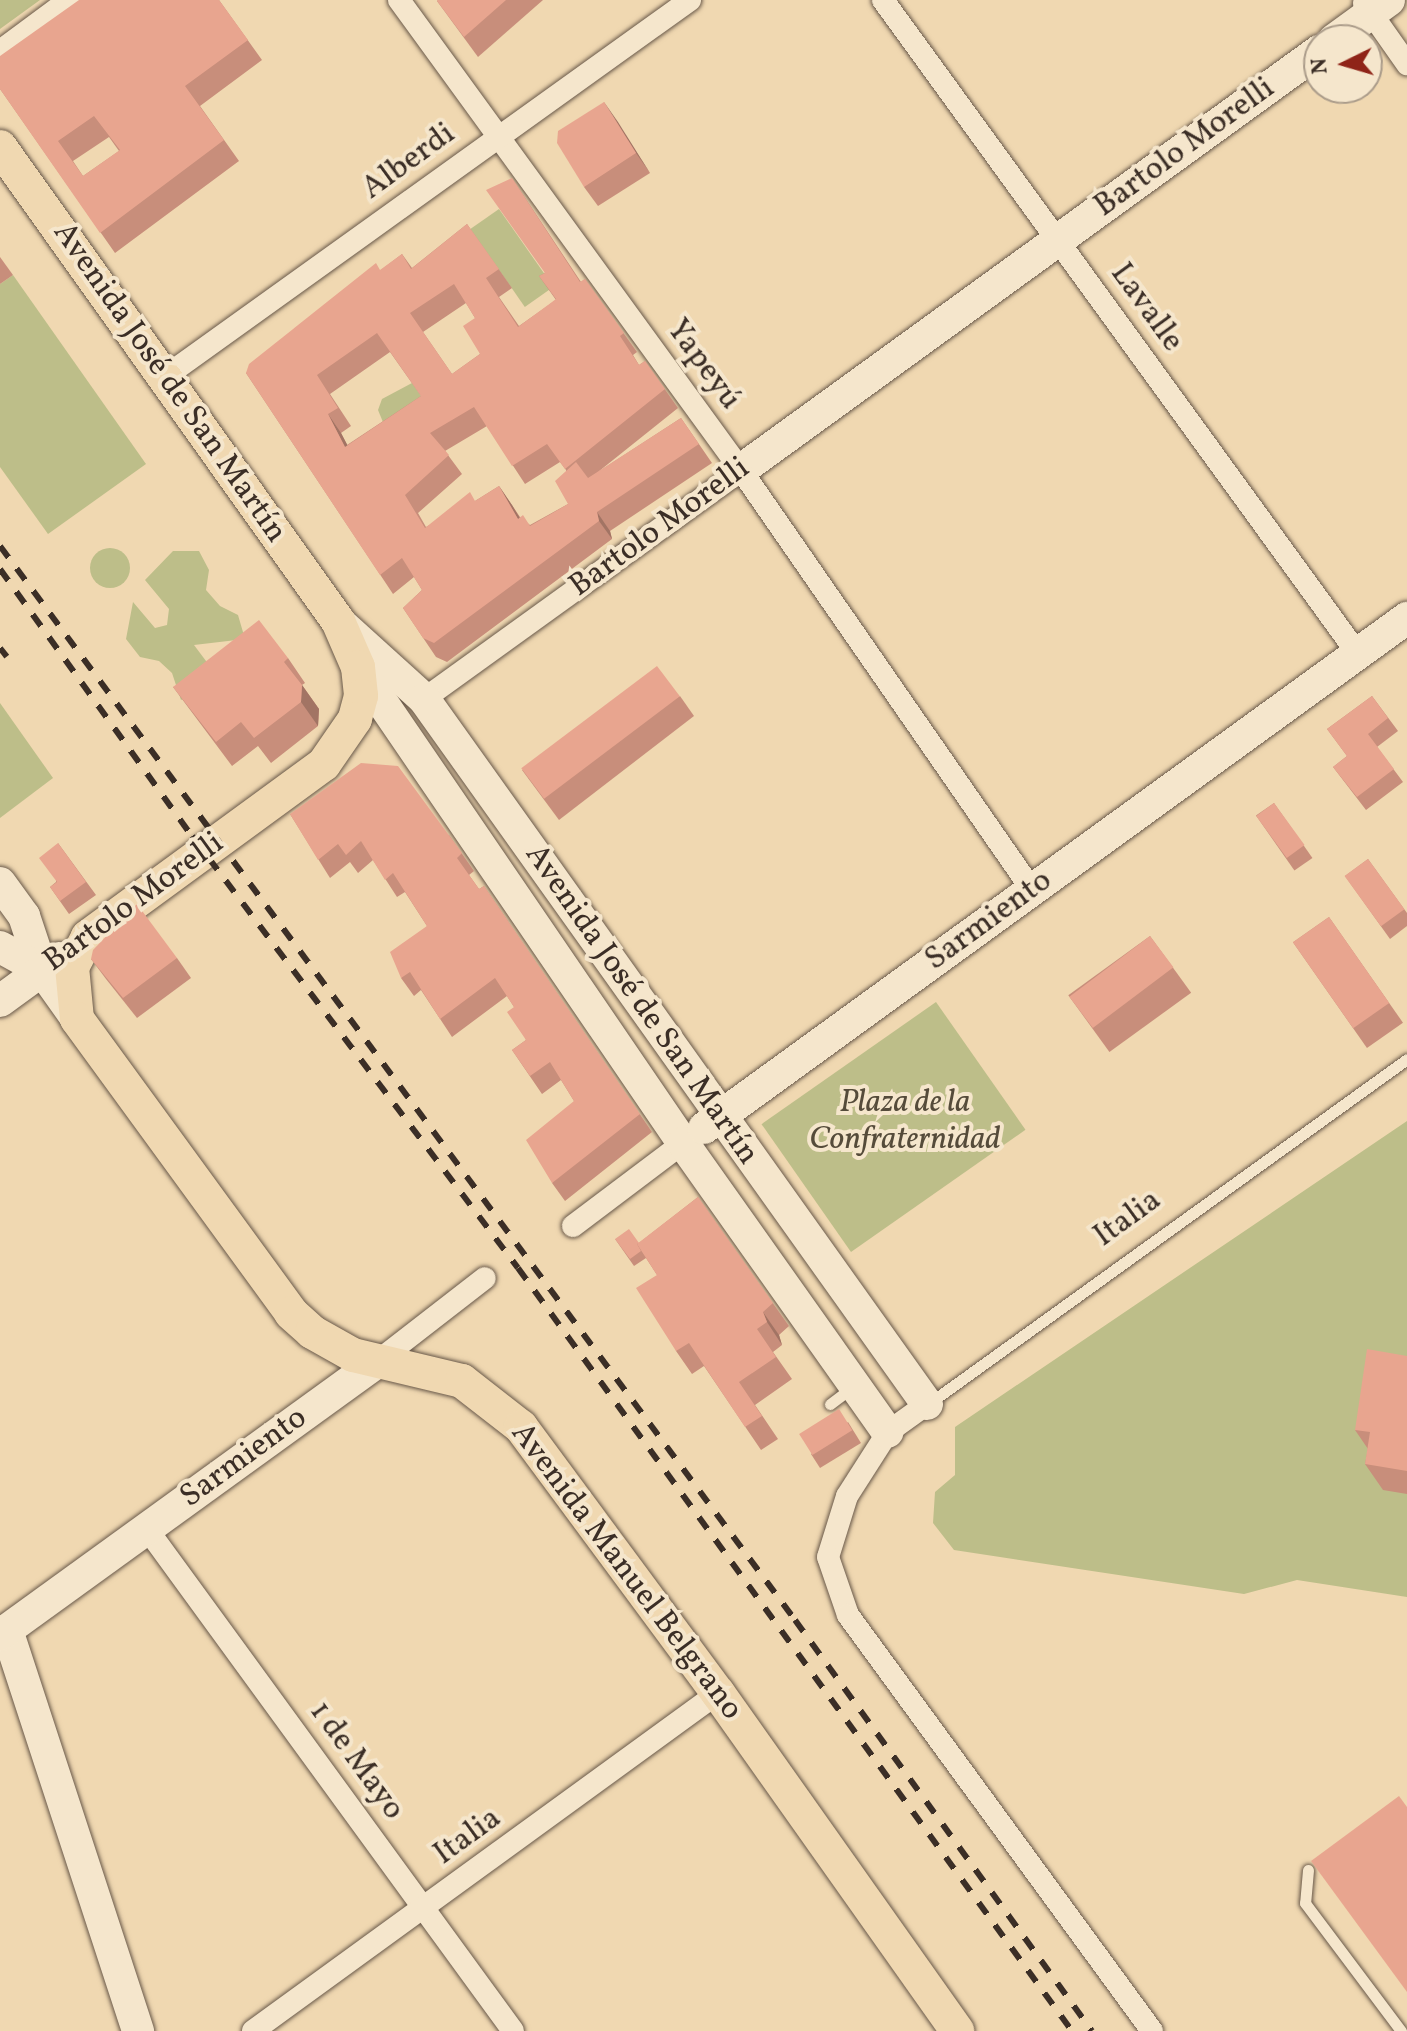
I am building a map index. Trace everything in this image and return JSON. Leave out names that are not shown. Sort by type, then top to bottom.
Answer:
[{"type":"main road","name":"Avenida José de San Martín","points":[[0,147],[338,621],[358,667]]},
{"type":"main road","points":[[343,743],[361,696],[358,667]]},
{"type":"main road","name":"Bartolo Morelli","points":[[88,937],[324,764],[343,743]]},
{"type":"main road","points":[[77,1019],[72,967],[88,937]]},
{"type":"main road","name":"Avenida Manuel Belgrano","points":[[77,1019],[291,1313],[333,1345],[378,1361],[462,1381],[521,1427],[718,1693],[957,2031]]},
{"type":"street","points":[[0,51],[69,0]]},
{"type":"street","name":"Yapeyú","points":[[399,0],[741,470],[1032,890]]},
{"type":"street","name":"Alberdi","points":[[166,376],[690,0]]},
{"type":"street","name":"Lavalle","points":[[883,0],[1358,654]]},
{"type":"street","points":[[1352,24],[1374,4],[1407,64]]},
{"type":"street","name":"Bartolo Morelli","points":[[343,743],[424,699],[1303,63]]},
{"type":"street","name":"Sarmiento","points":[[573,1226],[1407,618]]},
{"type":"street","name":"Avenida José de San Martín","points":[[338,621],[424,699],[719,1117],[927,1404]]},
{"type":"street","name":"Avenida José de San Martín","points":[[358,667],[389,718],[683,1143],[842,1394],[888,1432]]},
{"type":"street","name":"Avenida Manuel Belgrano","points":[[0,883],[24,916],[42,970],[77,1019]]},
{"type":"street","name":"Bartolo Morelli","points":[[0,1001],[88,937]]},
{"type":"street","name":"Avenida Manuel Belgrano","points":[[0,947],[42,970]]},
{"type":"street","name":"Sarmiento","points":[[2,1629],[147,1529],[378,1361],[485,1278]]},
{"type":"street","name":"Italia","points":[[888,1432],[927,1404]]},
{"type":"street","points":[[888,1432],[847,1496],[828,1557],[848,1615],[1152,2031]]},
{"type":"street","name":"1 de Mayo","points":[[147,1529],[513,2031]]},
{"type":"street","points":[[2,1629],[138,2031]]},
{"type":"street","name":"Italia","points":[[253,2031],[718,1693]]},
{"type":"lane","name":"Italia","points":[[927,1404],[1407,1059]]},
{"type":"lane","points":[[1308,1870],[1305,1903],[1401,2031]]},
{"type":"green space","points":[[0,0],[40,0],[0,29]]},
{"type":"green space","points":[[499,209],[553,287],[525,307],[470,229]]},
{"type":"green space","points":[[13,275],[146,464],[48,534],[0,467],[0,284]]},
{"type":"green space","points":[[412,383],[434,415],[385,427],[378,410],[382,399]]},
{"type":"green space","points":[[110,548],[124,554],[130,568],[124,582],[110,588],[96,582],[90,568],[96,554]]},
{"type":"green space","points":[[173,551],[199,551],[209,570],[206,590],[220,606],[238,615],[245,639],[194,645],[218,677],[181,700],[172,673],[159,661],[140,657],[126,639],[133,602],[155,628],[167,625],[169,609],[145,580]]},
{"type":"green space","points":[[0,703],[53,778],[0,818]]},
{"type":"green space","name":"Plaza de la Confraternidad","points":[[936,1002],[1025,1130],[851,1252],[762,1124]]},
{"type":"green space","points":[[1407,1121],[1407,1597],[1297,1580],[1244,1594],[954,1550],[933,1523],[935,1492],[955,1475],[955,1427]]},
{"type":"building","points":[[79,0],[219,0],[248,40],[185,86],[224,140],[100,233],[0,89],[0,56]],"holes":[[[94,116],[120,150],[83,176],[58,141]]]},
{"type":"building","points":[[438,0],[506,0],[464,37]]},
{"type":"building","points":[[604,102],[636,153],[584,187],[557,143],[558,131]]},
{"type":"building","points":[[512,178],[580,282],[585,279],[624,333],[620,336],[639,365],[645,361],[665,389],[565,469],[547,444],[512,466],[474,407],[430,433],[449,455],[405,495],[425,528],[470,492],[475,501],[499,486],[518,519],[523,515],[530,526],[568,504],[555,481],[576,462],[588,478],[681,418],[699,444],[597,512],[599,521],[434,643],[423,638],[403,608],[422,590],[402,558],[380,575],[246,373],[249,364],[376,263],[380,270],[402,254],[411,269],[467,224],[499,269],[486,278],[518,327],[556,299],[539,276],[545,273],[486,190]],"holes":[[[454,284],[475,318],[463,326],[480,354],[452,374],[410,313]],[[377,333],[421,396],[345,447],[328,414],[338,408],[317,375]]]},
{"type":"building","points":[[259,620],[288,658],[284,662],[302,685],[301,702],[254,738],[241,722],[216,742],[173,687]]},
{"type":"building","points":[[657,666],[680,696],[544,799],[521,768]]},
{"type":"building","points":[[1372,696],[1388,718],[1368,734],[1394,769],[1357,797],[1333,767],[1347,756],[1327,729]]},
{"type":"building","points":[[361,763],[398,766],[462,853],[457,858],[479,889],[484,886],[640,1114],[552,1183],[526,1140],[574,1101],[550,1062],[530,1076],[512,1050],[526,1040],[507,1012],[514,1007],[495,978],[440,1019],[410,972],[401,978],[390,952],[427,926],[393,873],[385,880],[361,841],[346,855],[338,844],[318,860],[290,814]]},
{"type":"building","points":[[1274,803],[1305,845],[1287,858],[1256,816]]},
{"type":"building","points":[[58,843],[86,882],[60,901],[50,887],[57,882],[39,858]]},
{"type":"building","points":[[1368,859],[1404,909],[1381,926],[1345,876]]},
{"type":"building","points":[[137,904],[177,958],[123,998],[91,959],[93,950]]},
{"type":"building","points":[[1329,917],[1389,1003],[1353,1028],[1293,942]]},
{"type":"building","points":[[1150,936],[1173,967],[1093,1028],[1069,997]]},
{"type":"building","points":[[698,1197],[773,1303],[763,1312],[767,1322],[757,1329],[776,1357],[739,1382],[762,1416],[745,1427],[689,1343],[676,1351],[636,1288],[657,1275],[637,1244]]},
{"type":"building","points":[[629,1229],[641,1251],[630,1259],[615,1239]]},
{"type":"building","points":[[1367,1349],[1407,1356],[1407,1471],[1365,1464],[1370,1432],[1355,1430]]},
{"type":"building","points":[[839,1409],[852,1430],[812,1455],[799,1434]]},
{"type":"building","points":[[1399,1796],[1407,1807],[1407,1992],[1311,1861]]},
{"type":"railway","points":[[0,546],[795,1620],[1092,2031]]},
{"type":"railway","points":[[0,569],[192,836],[518,1268],[1072,2031]]},
{"type":"railway","points":[[0,648],[7,657]]}]
